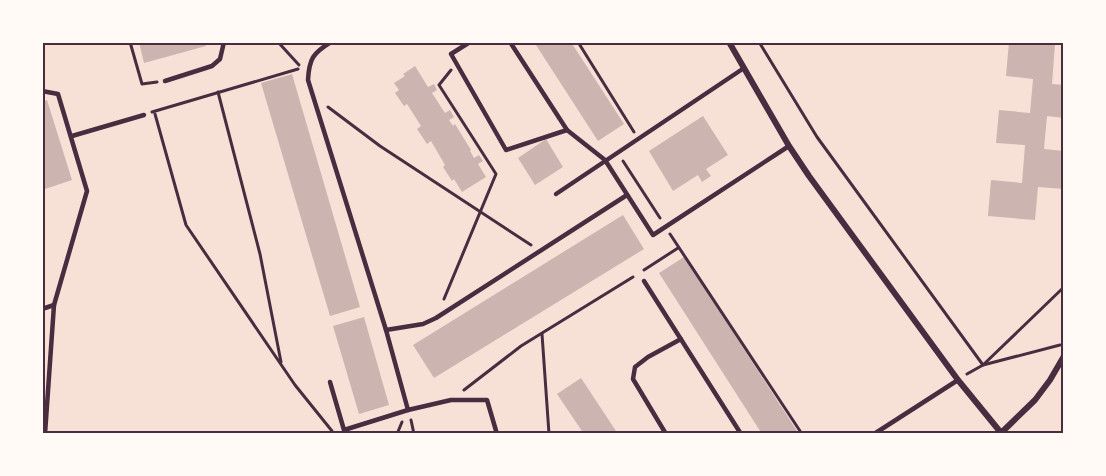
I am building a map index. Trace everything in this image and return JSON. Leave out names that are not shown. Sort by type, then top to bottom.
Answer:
[{"type":"street","points":[[729,42],[789,146],[958,380],[1002,434],[1035,400],[1064,356]]},
{"type":"lane","points":[[165,81],[212,66],[220,59],[224,42]]},
{"type":"lane","points":[[331,42],[315,52],[308,67],[308,80],[386,330],[408,410]]},
{"type":"lane","points":[[470,42],[451,54],[506,150],[567,129]]},
{"type":"lane","points":[[510,42],[567,129],[605,160],[653,235],[789,146]]},
{"type":"lane","points":[[556,194],[744,68]]},
{"type":"lane","points":[[42,91],[58,94],[87,191],[54,305],[45,434]]},
{"type":"lane","points":[[72,136],[144,115]]},
{"type":"lane","points":[[386,330],[423,324],[436,318],[627,195]]},
{"type":"lane","points":[[644,281],[741,434]]},
{"type":"lane","points":[[42,309],[54,305]]},
{"type":"lane","points":[[666,434],[633,379],[636,367],[648,357],[681,339]]},
{"type":"lane","points":[[874,434],[958,380]]},
{"type":"lane","points":[[330,382],[344,430],[408,410],[451,400],[487,400],[497,434]]},
{"type":"path","points":[[130,42],[142,84],[165,81]]},
{"type":"path","points":[[144,115],[302,68],[279,42]]},
{"type":"path","points":[[578,42],[637,138]]},
{"type":"path","points":[[759,42],[817,136],[983,365]]},
{"type":"path","points":[[436,318],[496,174],[439,85],[456,63]]},
{"type":"path","points":[[218,92],[260,254],[281,364]]},
{"type":"path","points":[[312,96],[380,146],[540,251]]},
{"type":"path","points":[[154,112],[186,225],[295,385],[334,433]]},
{"type":"path","points":[[616,152],[802,434]]},
{"type":"path","points":[[451,400],[521,346],[679,247]]},
{"type":"path","points":[[958,380],[983,365],[1064,287]]},
{"type":"path","points":[[542,333],[549,434]]},
{"type":"path","points":[[983,365],[1064,344]]},
{"type":"path","points":[[408,410],[414,434]]},
{"type":"building","points":[[139,42],[205,42],[206,46],[144,63]]},
{"type":"building","points":[[534,42],[571,42],[624,124],[598,141]]},
{"type":"building","points":[[1009,42],[1055,44],[1052,84],[1064,85],[1064,118],[1047,116],[1044,149],[1064,151],[1064,189],[1038,187],[1035,220],[988,216],[991,180],[1022,183],[1025,145],[996,143],[999,110],[1030,113],[1033,79],[1006,76]]},
{"type":"building","points":[[415,66],[428,87],[434,84],[437,90],[432,93],[445,113],[450,110],[454,117],[449,120],[453,126],[455,124],[474,158],[479,155],[483,161],[478,164],[486,177],[462,192],[443,167],[445,165],[431,141],[427,144],[417,129],[421,126],[407,104],[404,106],[395,93],[399,90],[394,83]]},
{"type":"building","points":[[292,74],[360,307],[330,316],[261,83]]},
{"type":"building","points":[[47,100],[72,180],[42,190],[42,102]]},
{"type":"building","points":[[703,116],[728,155],[706,169],[711,176],[702,182],[698,175],[673,191],[649,151]]},
{"type":"building","points":[[546,139],[563,167],[535,185],[518,158]]},
{"type":"building","points":[[623,215],[644,249],[434,378],[413,345]]},
{"type":"building","points":[[684,257],[799,434],[762,434],[659,273]]},
{"type":"building","points":[[364,317],[389,405],[359,414],[333,326]]},
{"type":"building","points":[[581,378],[618,434],[584,434],[557,394]]}]
